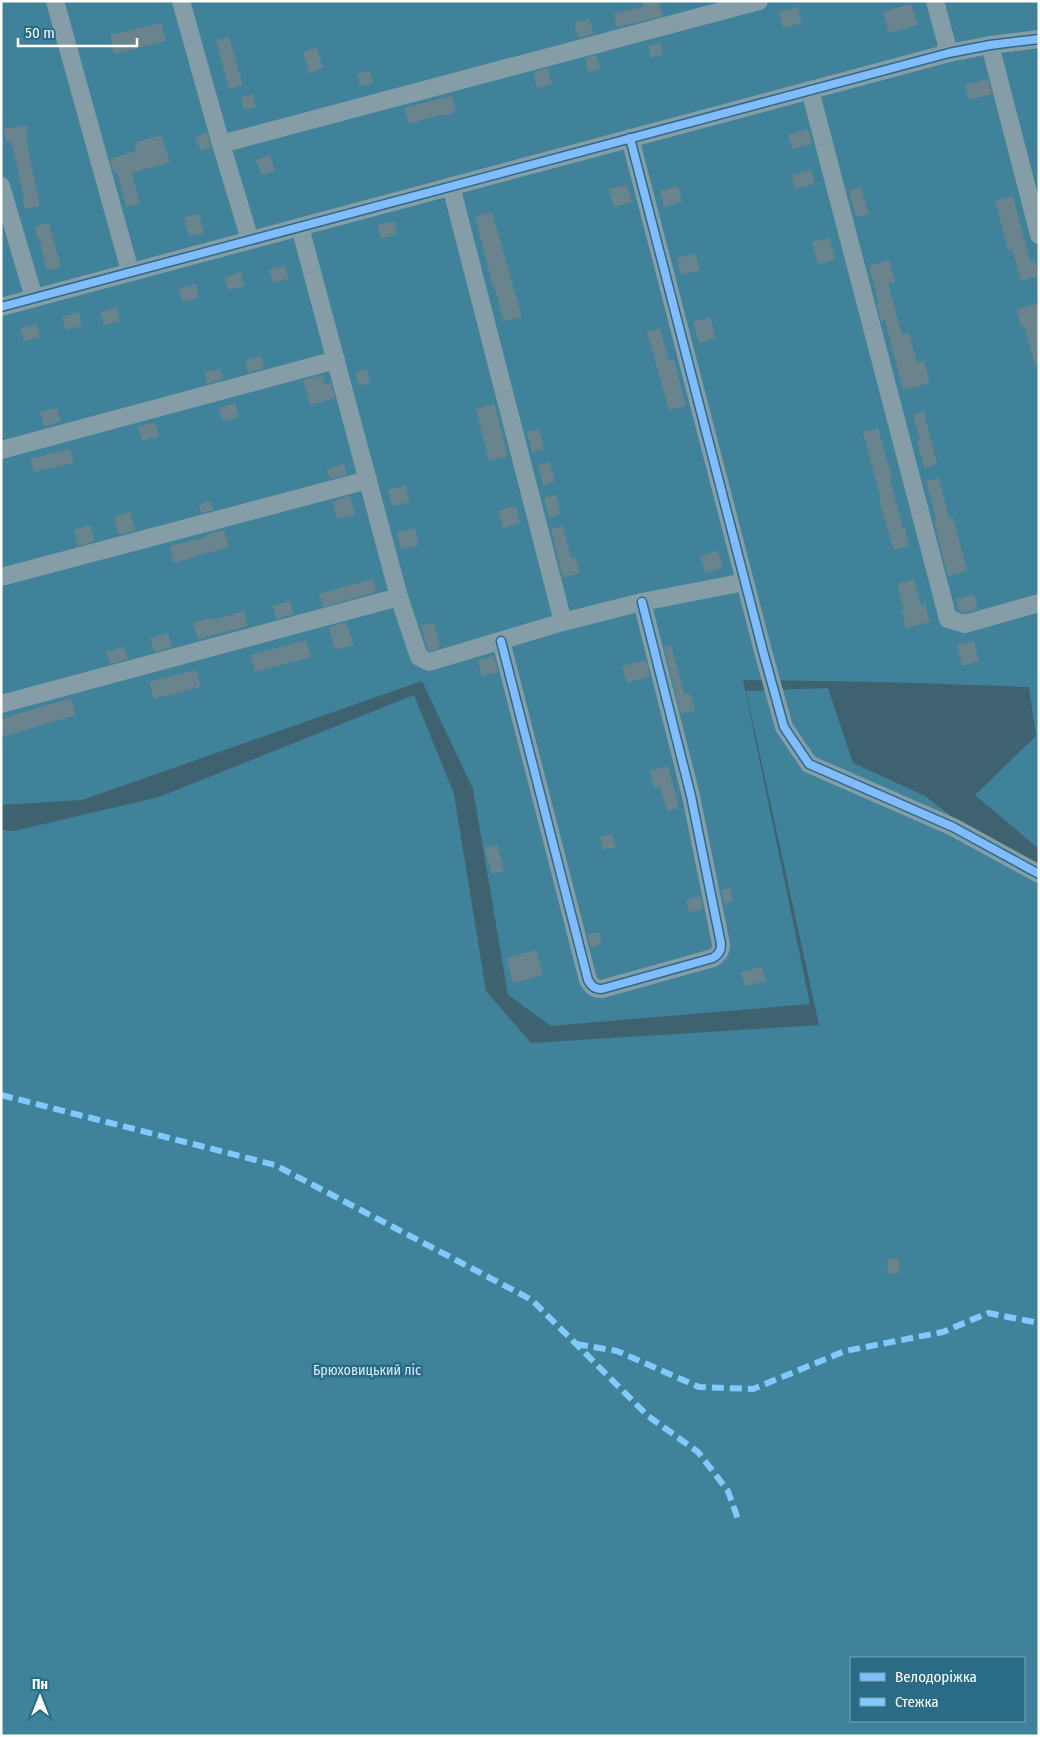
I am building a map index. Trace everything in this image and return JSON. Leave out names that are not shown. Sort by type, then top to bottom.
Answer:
[{"type":"street","points":[[55,1],[130,271]]},
{"type":"street","points":[[181,1],[250,240]]},
{"type":"street","points":[[221,144],[759,1]]},
{"type":"street","points":[[935,1],[949,53]]},
{"type":"street","points":[[1,307],[949,53],[990,45],[1039,39]]},
{"type":"street","points":[[990,45],[1039,235]]},
{"type":"street","points":[[810,90],[948,619],[965,624],[1039,603]]},
{"type":"street","points":[[630,138],[784,727],[809,764],[953,827],[1039,874]]},
{"type":"street","points":[[1,186],[34,298]]},
{"type":"street","points":[[450,186],[563,622]]},
{"type":"street","points":[[300,227],[418,657],[429,662],[563,622],[642,602],[745,582]]},
{"type":"street","points":[[1,450],[336,360]]},
{"type":"street","points":[[1,577],[368,480]]},
{"type":"street","points":[[1,704],[400,597]]},
{"type":"street","points":[[502,641],[588,980],[591,986],[596,989],[602,989],[713,958],[721,950],[691,796],[642,602]]},
{"type":"green space","points":[[1,1],[1039,1],[1039,849],[975,795],[1036,736],[1029,687],[743,680],[810,1004],[551,1026],[508,995],[473,789],[422,681],[82,800],[1,805]]},
{"type":"green space","name":"Брюховицький ліс","points":[[828,688],[853,763],[925,796],[1039,883],[1039,1736],[1,1736],[1,830],[14,831],[159,797],[414,695],[454,794],[486,991],[531,1043],[819,1025],[746,691]]},
{"type":"building","points":[[642,1],[658,1],[663,16],[617,27],[614,14],[644,7]]},
{"type":"building","points":[[911,4],[918,25],[889,33],[883,12]]},
{"type":"building","points":[[798,7],[802,23],[783,28],[779,12]]},
{"type":"building","points":[[589,19],[594,34],[579,38],[574,23]]},
{"type":"building","points":[[161,23],[166,41],[114,54],[110,35]]},
{"type":"building","points":[[229,37],[243,85],[229,89],[216,40]]},
{"type":"building","points":[[660,43],[663,55],[651,58],[648,46]]},
{"type":"building","points":[[317,48],[323,68],[309,73],[303,52]]},
{"type":"building","points":[[596,55],[600,69],[588,72],[585,58]]},
{"type":"building","points":[[548,68],[552,84],[537,88],[533,72]]},
{"type":"building","points":[[370,71],[373,83],[360,86],[357,74]]},
{"type":"building","points":[[988,79],[992,94],[969,100],[965,85]]},
{"type":"building","points":[[253,94],[256,107],[244,110],[241,97]]},
{"type":"building","points":[[452,96],[456,112],[442,116],[442,114],[409,124],[404,108]]},
{"type":"building","points":[[26,125],[28,138],[26,138],[40,206],[25,209],[22,197],[24,196],[11,141],[6,141],[4,129]]},
{"type":"building","points":[[808,129],[812,144],[792,149],[788,135]]},
{"type":"building","points":[[207,132],[211,147],[201,151],[195,137]]},
{"type":"building","points":[[161,135],[170,162],[132,173],[140,204],[126,207],[117,172],[114,173],[110,159],[136,151],[134,143]]},
{"type":"building","points":[[270,155],[275,171],[261,175],[256,160]]},
{"type":"building","points":[[811,170],[815,184],[795,189],[791,175]]},
{"type":"building","points":[[627,185],[632,202],[614,207],[609,189]]},
{"type":"building","points":[[678,186],[682,202],[664,207],[660,191]]},
{"type":"building","points":[[861,187],[869,214],[856,217],[849,191]]},
{"type":"building","points":[[1013,196],[1030,261],[1034,259],[1039,275],[1021,281],[1012,249],[1008,250],[995,200]]},
{"type":"building","points":[[492,212],[522,317],[504,321],[493,287],[475,216]]},
{"type":"building","points":[[199,214],[204,233],[189,236],[184,217]]},
{"type":"building","points":[[394,221],[397,234],[381,239],[377,225]]},
{"type":"building","points":[[49,223],[61,267],[47,270],[35,226]]},
{"type":"building","points":[[830,238],[835,259],[818,264],[812,242]]},
{"type":"building","points":[[695,253],[700,270],[681,275],[677,258]]},
{"type":"building","points":[[889,260],[895,282],[888,283],[902,335],[909,333],[917,363],[924,361],[930,383],[903,390],[885,320],[881,321],[877,304],[879,304],[869,266]]},
{"type":"building","points":[[285,266],[289,279],[273,283],[269,270]]},
{"type":"building","points":[[241,272],[245,286],[228,290],[225,277]]},
{"type":"building","points":[[196,284],[199,298],[183,302],[179,288]]},
{"type":"building","points":[[1039,303],[1039,364],[1035,365],[1024,326],[1021,327],[1017,309]]},
{"type":"building","points":[[117,307],[120,321],[104,325],[100,312]]},
{"type":"building","points":[[79,312],[82,326],[66,330],[62,317]]},
{"type":"building","points":[[710,317],[716,338],[699,343],[693,322]]},
{"type":"building","points":[[37,324],[40,337],[24,341],[20,328]]},
{"type":"building","points":[[660,329],[669,361],[674,360],[686,406],[669,410],[647,332]]},
{"type":"building","points":[[261,356],[265,368],[248,373],[245,360]]},
{"type":"building","points":[[220,369],[223,379],[207,384],[204,373]]},
{"type":"building","points":[[367,369],[370,383],[359,386],[355,373]]},
{"type":"building","points":[[322,375],[325,385],[331,383],[335,398],[310,405],[303,380]]},
{"type":"building","points":[[235,403],[239,417],[223,421],[219,408]]},
{"type":"building","points":[[494,404],[508,456],[489,461],[476,409]]},
{"type":"building","points":[[57,408],[61,421],[44,426],[40,412]]},
{"type":"building","points":[[924,411],[937,464],[924,468],[917,441],[920,440],[913,415]]},
{"type":"building","points":[[155,422],[159,436],[142,441],[138,427]]},
{"type":"building","points":[[878,428],[909,546],[894,550],[879,501],[881,500],[863,432]]},
{"type":"building","points":[[539,429],[544,449],[532,452],[527,432]]},
{"type":"building","points":[[70,449],[74,463],[34,472],[30,459]]},
{"type":"building","points":[[550,462],[555,481],[543,485],[538,465]]},
{"type":"building","points":[[344,464],[347,475],[330,479],[327,469]]},
{"type":"building","points":[[939,478],[949,518],[953,517],[967,571],[948,576],[934,522],[937,521],[926,481]]},
{"type":"building","points":[[406,485],[410,502],[392,506],[388,490]]},
{"type":"building","points":[[556,495],[561,514],[549,518],[544,498]]},
{"type":"building","points":[[350,496],[355,515],[337,519],[333,503],[336,500]]},
{"type":"building","points":[[210,501],[213,510],[201,513],[199,504]]},
{"type":"building","points":[[516,506],[520,523],[503,528],[498,511]]},
{"type":"building","points":[[130,512],[135,531],[118,535],[114,517]]},
{"type":"building","points":[[90,525],[95,541],[78,546],[74,530]]},
{"type":"building","points":[[563,526],[571,558],[575,557],[580,573],[563,578],[551,529]]},
{"type":"building","points":[[415,528],[419,545],[401,549],[397,532]]},
{"type":"building","points":[[224,530],[229,547],[174,563],[170,546],[207,537],[207,534]]},
{"type":"building","points":[[718,551],[723,568],[705,573],[700,556]]},
{"type":"building","points":[[373,579],[376,592],[323,607],[319,594]]},
{"type":"building","points":[[914,579],[921,605],[925,604],[930,622],[906,628],[902,610],[904,609],[897,584]]},
{"type":"building","points":[[974,594],[978,609],[965,613],[959,611],[956,599]]},
{"type":"building","points":[[290,601],[294,614],[276,619],[272,606]]},
{"type":"building","points":[[244,611],[248,626],[198,639],[193,623]]},
{"type":"building","points":[[346,622],[354,645],[335,650],[329,627]]},
{"type":"building","points":[[434,623],[440,648],[430,651],[421,626]]},
{"type":"building","points":[[168,633],[172,647],[154,652],[150,638]]},
{"type":"building","points":[[306,640],[311,657],[255,672],[250,655]]},
{"type":"building","points":[[974,641],[979,661],[962,666],[957,645]]},
{"type":"building","points":[[671,645],[684,694],[690,694],[695,711],[681,714],[664,647]]},
{"type":"building","points":[[124,647],[128,659],[110,664],[106,652]]},
{"type":"building","points":[[494,656],[498,672],[482,676],[478,660]]},
{"type":"building","points":[[646,660],[650,676],[627,683],[622,666]]},
{"type":"building","points":[[196,670],[201,687],[154,699],[149,682]]},
{"type":"building","points":[[71,698],[76,715],[1,737],[1,719]]},
{"type":"building","points":[[668,766],[679,808],[667,811],[660,786],[654,788],[650,771]]},
{"type":"building","points":[[612,834],[616,847],[603,850],[600,837]]},
{"type":"building","points":[[497,845],[504,871],[492,874],[485,848]]},
{"type":"building","points":[[730,888],[733,901],[724,903],[721,890]]},
{"type":"building","points":[[700,896],[703,908],[689,913],[686,900]]},
{"type":"building","points":[[599,932],[602,944],[591,948],[587,935]]},
{"type":"building","points":[[536,950],[543,975],[513,983],[506,958]]},
{"type":"building","points":[[762,967],[766,981],[745,986],[741,972]]},
{"type":"building","points":[[899,1258],[900,1273],[888,1274],[887,1260]]},
{"type":"marked path","points":[[1,1095],[275,1165],[532,1300],[648,1416],[698,1452],[728,1491],[739,1522]]},
{"type":"marked path","points":[[576,1344],[617,1351],[699,1387],[753,1389],[845,1351],[943,1332],[988,1313],[1039,1323]]},
{"type":"cycle path","points":[[1,307],[949,53],[990,45],[1039,39]]},
{"type":"cycle path","points":[[630,138],[784,727],[809,764],[953,827],[1039,874]]},
{"type":"cycle path","points":[[501,641],[588,980],[597,989],[602,989],[713,958],[717,955],[721,946],[691,796],[642,602]]}]
